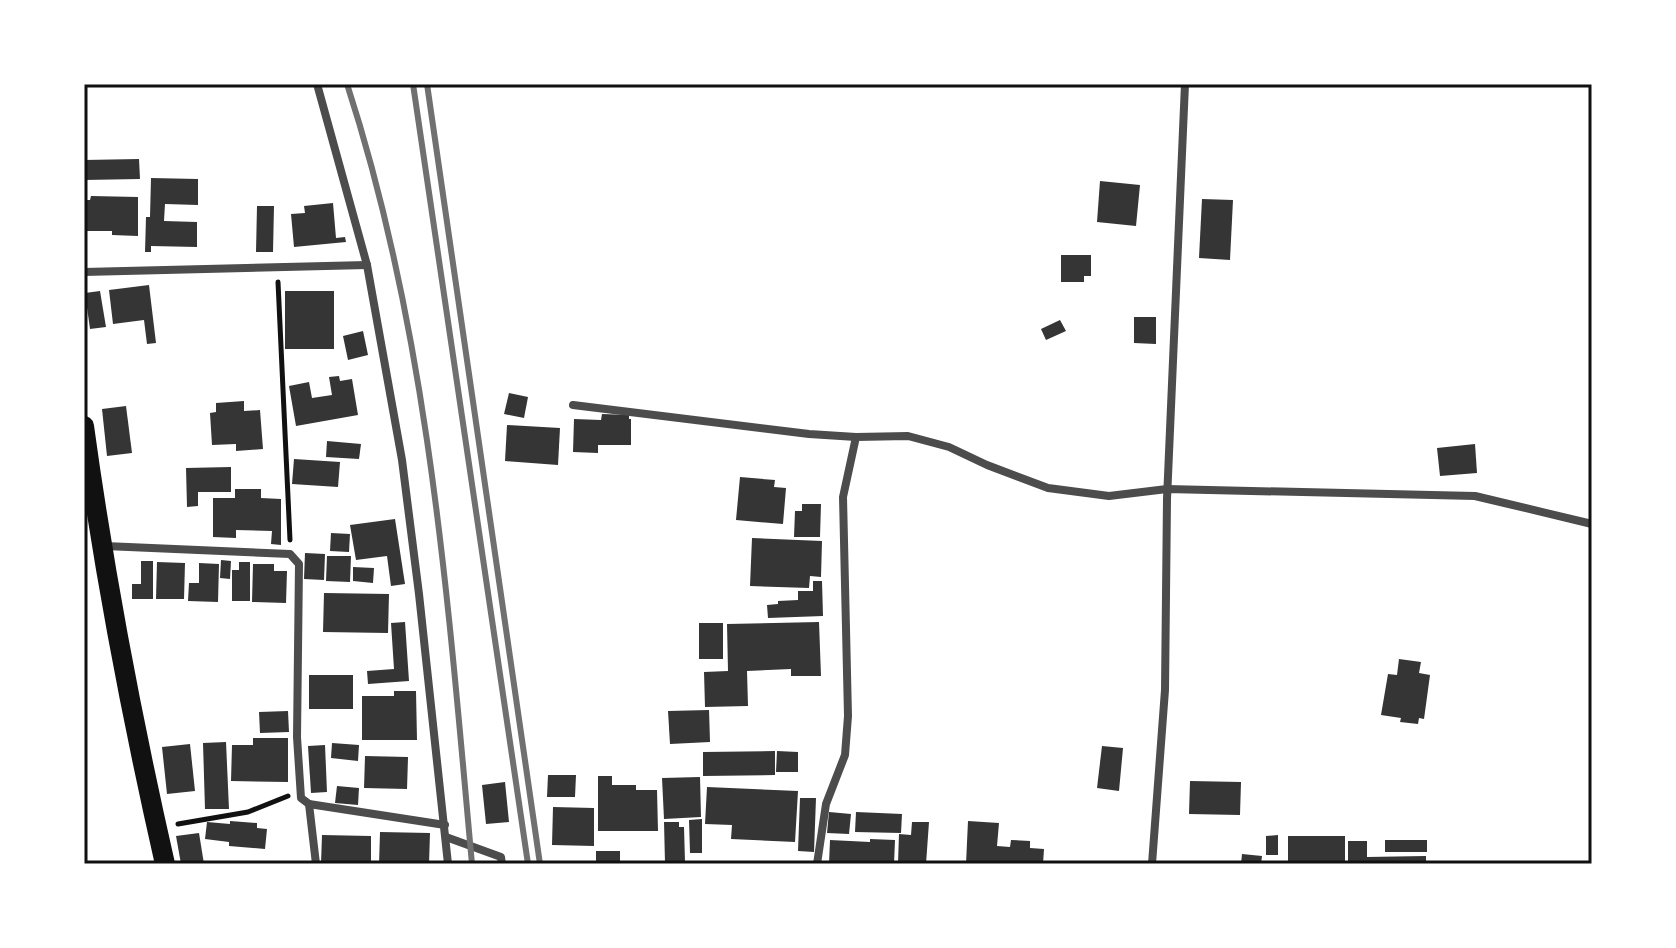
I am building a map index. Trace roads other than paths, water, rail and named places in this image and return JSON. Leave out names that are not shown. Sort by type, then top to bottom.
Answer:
[{"type":"main road","points":[[84,426],[139,747],[165,864]]},
{"type":"street","points":[[317,84],[367,265],[402,460],[448,864]]},
{"type":"street","points":[[1152,864],[1165,690],[1167,489],[1185,84]]},
{"type":"street","points":[[84,272],[367,265]]},
{"type":"street","points":[[573,405],[809,434],[908,436],[949,447],[1048,488],[1109,496],[1167,489],[1475,496],[1592,524]]},
{"type":"street","points":[[817,864],[826,804],[845,755],[848,716],[843,497],[856,437]]},
{"type":"street","points":[[104,546],[290,554],[299,564],[297,737],[301,798],[309,804],[445,825]]},
{"type":"street","points":[[309,804],[316,864]]},
{"type":"street","points":[[446,837],[501,857],[502,864]]},
{"type":"railway","points":[[347,84],[375,179],[398,275],[416,372],[444,569],[472,864]]},
{"type":"railway","points":[[413,84],[528,864]]},
{"type":"railway","points":[[427,84],[540,864]]}]
